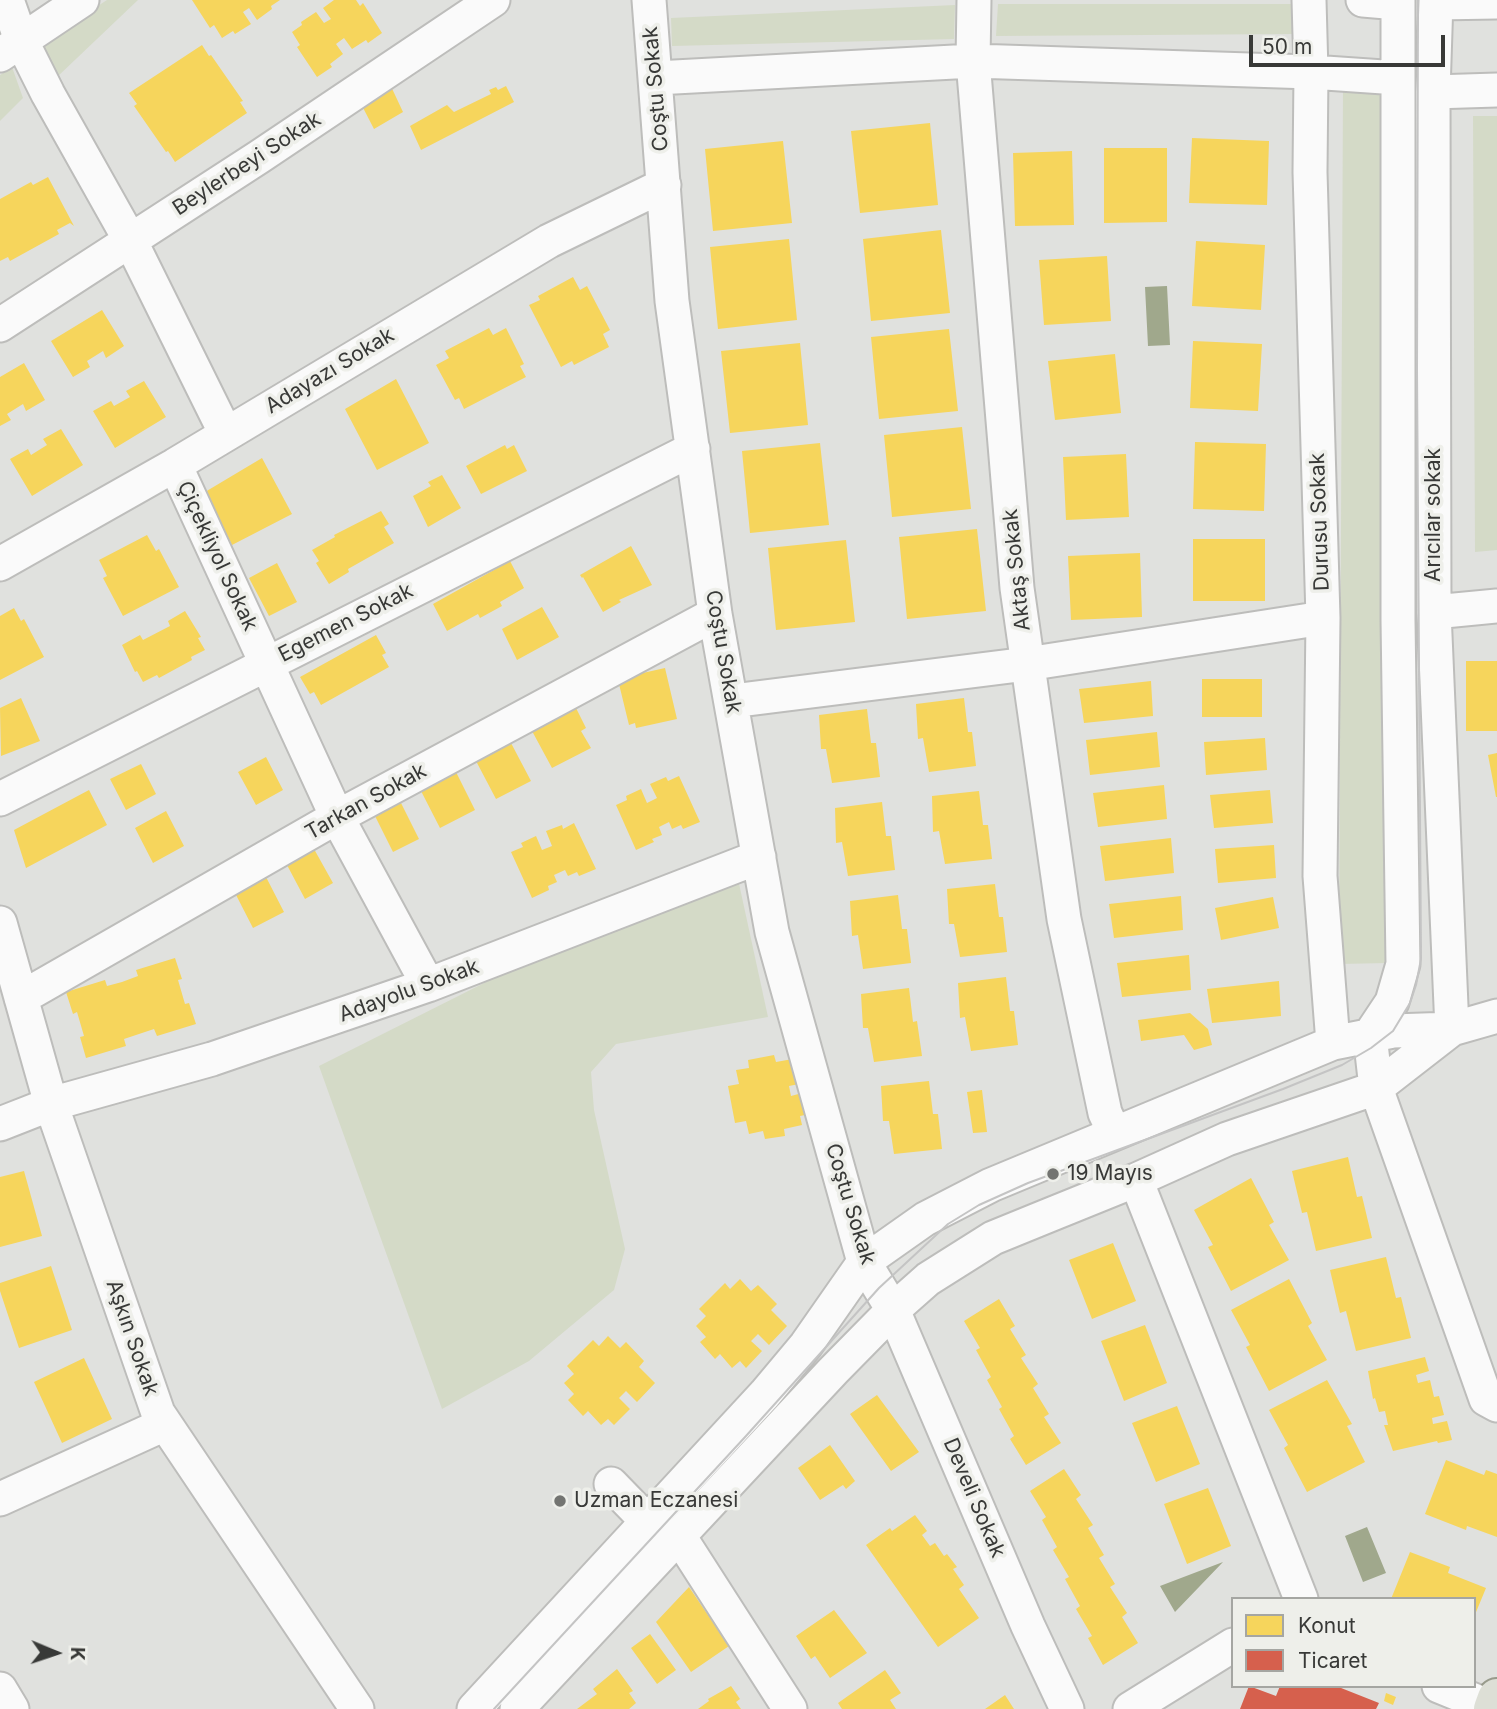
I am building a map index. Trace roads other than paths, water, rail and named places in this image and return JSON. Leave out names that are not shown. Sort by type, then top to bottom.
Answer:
[{"type":"main road","points":[[1493,1709],[1497,1698]]},
{"type":"street","points":[[7,0],[10,47],[48,94],[130,240],[226,434]]},
{"type":"street","points":[[10,47],[82,0]]},
{"type":"street","name":"Beylerbeyi Sokak","points":[[0,325],[271,150],[493,0]]},
{"type":"street","name":"Coştu Sokak","points":[[649,0],[672,301],[715,614],[772,932],[879,1287]]},
{"type":"street","name":"Aktaş Sokak","points":[[974,0],[973,61],[1017,588],[1064,919],[1105,1113],[1114,1132]]},
{"type":"street","name":"Durusu Sokak","points":[[1309,0],[1310,172],[1323,618],[1320,876],[1333,1043]]},
{"type":"street","points":[[1363,0],[1398,2],[1398,620],[1403,964],[1392,1002],[1370,1035],[1376,1088],[1486,1399],[1497,1405]]},
{"type":"street","points":[[1436,2],[1497,2]]},
{"type":"street","name":"Arıcılar sokak","points":[[1436,2],[1433,92],[1434,612],[1452,1029]]},
{"type":"street","points":[[656,78],[973,61],[1311,72],[1398,78]]},
{"type":"street","points":[[1433,92],[1497,90]]},
{"type":"street","name":"Adayazı Sokak","points":[[0,564],[175,465],[549,241],[663,185]]},
{"type":"street","name":"Egemen Sokak","points":[[0,799],[693,449]]},
{"type":"street","name":"Çiçekliyol Sokak","points":[[175,465],[337,817],[428,985]]},
{"type":"street","points":[[1434,612],[1497,607]]},
{"type":"street","name":"Tarkan Sokak","points":[[21,998],[337,817],[715,614]]},
{"type":"street","points":[[732,701],[1027,664],[1323,618]]},
{"type":"street","name":"Adayolu Sokak","points":[[0,1124],[51,1104],[212,1059],[428,985],[759,857]]},
{"type":"street","name":"Aşkın Sokak","points":[[0,923],[51,1104],[158,1413],[357,1709]]},
{"type":"street","points":[[520,1708],[679,1536],[879,1287],[925,1219],[991,1185],[1333,1043],[1393,1031],[1452,1029],[1497,1016]]},
{"type":"street","points":[[474,1709],[798,1355],[879,1287],[928,1279],[993,1238],[1136,1180],[1227,1139],[1376,1088],[1452,1029]]},
{"type":"street","points":[[1136,1180],[1300,1597]]},
{"type":"street","name":"Develi Sokak","points":[[879,1287],[1067,1709]]},
{"type":"street","points":[[0,1499],[165,1424]]},
{"type":"street","points":[[611,1484],[648,1521]]},
{"type":"street","points":[[679,1536],[790,1709]]},
{"type":"street","points":[[1130,1709],[1231,1646]]},
{"type":"street","points":[[1430,1709],[1438,1688]]},
{"type":"street","points":[[1444,1688],[1493,1709]]},
{"type":"street","points":[[0,1689],[12,1709]]},
{"type":"tram line","points":[[494,1709],[879,1288],[948,1224],[979,1205],[1028,1183],[1342,1065],[1393,1031],[1410,1003],[1421,959],[1417,370],[1418,0]]},
{"type":"place","name":"19 Mayıs","points":[[1053,1174]]},
{"type":"place","name":"Uzman Eczanesi","points":[[560,1501]]}]
